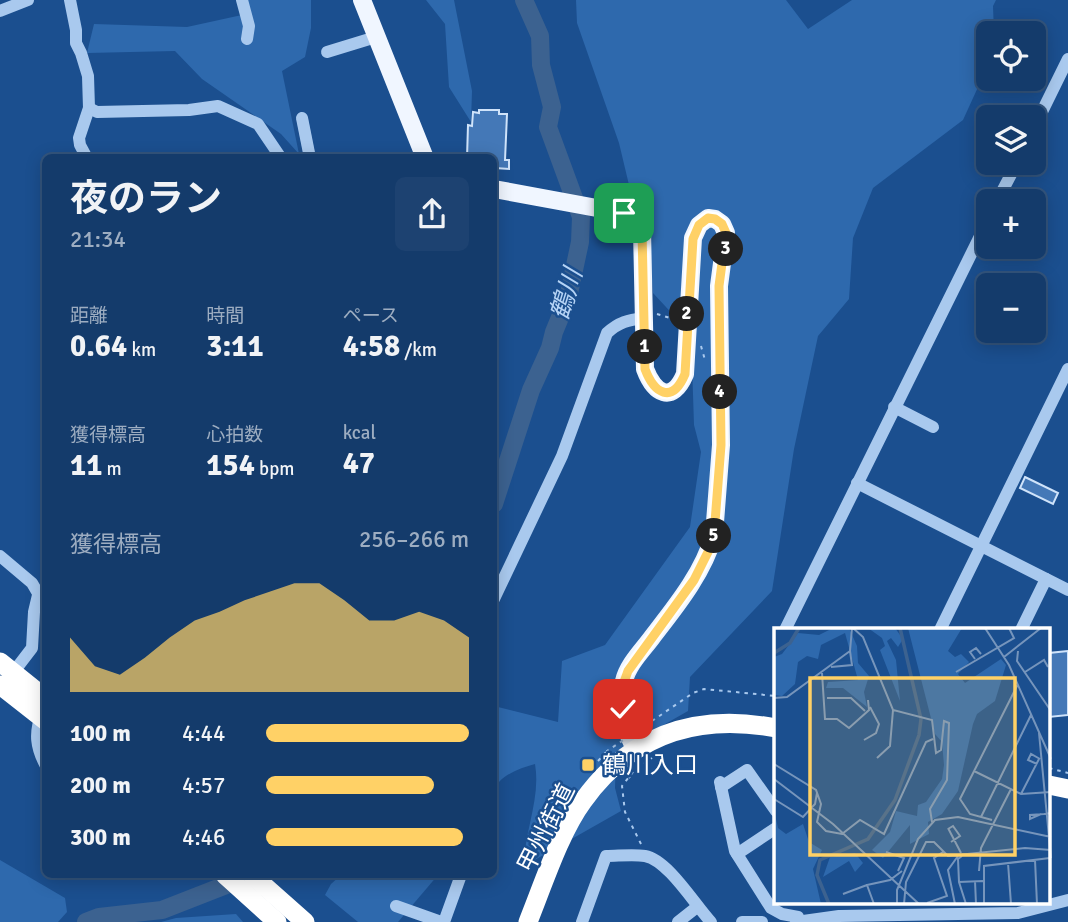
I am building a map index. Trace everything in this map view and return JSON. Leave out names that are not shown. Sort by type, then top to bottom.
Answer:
[{"type":"highway","points":[[0,662],[42,698]]},
{"type":"highway","points":[[0,687],[42,718]]},
{"type":"highway","name":"甲州街道","points":[[528,922],[563,839],[582,802],[599,782],[635,749],[650,740],[696,725],[718,722],[774,728]]},
{"type":"highway","points":[[1050,785],[1068,789]]},
{"type":"highway","points":[[228,878],[277,922]]},
{"type":"highway","points":[[255,878],[305,922]]},
{"type":"main road","points":[[362,0],[423,154]]},
{"type":"main road","points":[[497,189],[624,213],[637,222],[642,230],[645,369],[657,391],[664,393],[674,391],[685,374],[693,239],[699,225],[708,218],[722,224],[726,233],[719,286],[721,445],[714,535],[694,580],[634,661],[624,682],[624,723],[635,749]]},
{"type":"street","points":[[0,10],[28,0]]},
{"type":"street","points":[[71,0],[76,43],[88,76],[89,108],[79,138],[84,154]]},
{"type":"street","points":[[242,0],[249,26],[247,39]]},
{"type":"street","points":[[327,52],[376,37]]},
{"type":"street","points":[[1045,105],[1068,58]]},
{"type":"street","points":[[89,108],[97,112],[189,110],[218,106],[258,124],[278,154]]},
{"type":"street","points":[[302,118],[312,154]]},
{"type":"street","points":[[786,628],[976,244]]},
{"type":"street","points":[[497,593],[562,456],[607,333],[616,325],[644,314]]},
{"type":"street","points":[[941,628],[1068,369]]},
{"type":"street","points":[[894,407],[933,427]]},
{"type":"street","points":[[857,483],[1068,590]]},
{"type":"street","points":[[0,556],[25,576],[42,598]]},
{"type":"street","points":[[1022,628],[1046,579]]},
{"type":"street","points":[[0,687],[32,649],[34,612],[39,592]]},
{"type":"street","points":[[42,712],[36,739],[42,760]]},
{"type":"street","points":[[774,808],[747,770],[721,785],[737,854],[771,908],[782,914],[798,916],[797,922],[894,913],[1019,918],[1068,900]]},
{"type":"street","points":[[737,854],[774,829]]},
{"type":"street","points":[[582,922],[606,856],[648,856],[673,874],[711,922]]},
{"type":"street","points":[[396,906],[443,922],[460,878]]},
{"type":"street","points":[[678,922],[697,907]]},
{"type":"street","points":[[741,922],[762,922]]},
{"type":"path","points":[[644,314],[670,318],[673,312],[676,312]]},
{"type":"path","points":[[592,767],[607,751],[693,693],[704,689],[774,696]]},
{"type":"path","points":[[607,751],[629,778]]},
{"type":"path","points":[[648,856],[625,812],[622,786],[633,772],[655,755]]},
{"type":"path","points":[[1050,768],[1068,773]]},
{"type":"shaded area","points":[[246,0],[311,0],[311,28],[305,57],[282,71],[299,154],[281,134],[202,79],[175,51],[87,53],[94,24],[187,27],[251,13]]},
{"type":"shaded area","points":[[426,0],[454,0],[472,91],[471,122],[449,87],[445,24]]},
{"type":"shaded area","points":[[576,0],[786,0],[808,29],[852,0],[996,0],[993,6],[994,21],[976,21],[976,91],[963,120],[873,188],[853,238],[849,299],[818,336],[794,449],[772,591],[690,677],[688,711],[616,752],[615,788],[621,811],[524,866],[536,790],[535,764],[506,776],[497,785],[497,707],[558,722],[562,661],[605,645],[690,527],[701,452],[694,425],[691,334],[653,293],[648,229],[645,218],[634,206],[619,143],[577,23]]},
{"type":"shaded area","points":[[0,860],[65,898],[67,912],[58,922],[0,922]]},
{"type":"shaded area","points":[[338,878],[435,878],[398,922],[358,922],[325,895]]},
{"type":"shaded area","points":[[236,914],[243,922],[161,922],[176,918]]},
{"type":"building","points":[[479,110],[499,110],[499,114],[507,114],[505,160],[509,160],[509,169],[497,168],[497,154],[467,154],[468,125],[472,126],[473,112],[479,113]]},
{"type":"building","points":[[1025,477],[1058,493],[1053,504],[1020,488]]},
{"type":"building","points":[[1068,651],[1068,715],[1050,717],[1050,653]]},
{"type":"waterway","name":"鶴川","points":[[497,495],[531,390],[568,298],[580,242],[581,217],[548,127],[552,107],[541,65],[540,36],[524,0]]},
{"type":"waterway","name":"鶴川","points":[[86,922],[99,917],[162,910],[244,878]]},
{"type":"place","name":"鶴川入口","points":[[588,765]]},
{"type":"route","points":[[623,709],[624,682],[628,671],[694,580],[714,535],[721,445],[719,286],[726,248],[726,233],[722,224],[708,218],[699,225],[693,239],[685,374],[674,391],[657,391],[645,369],[642,230],[631,216],[624,213]]}]
